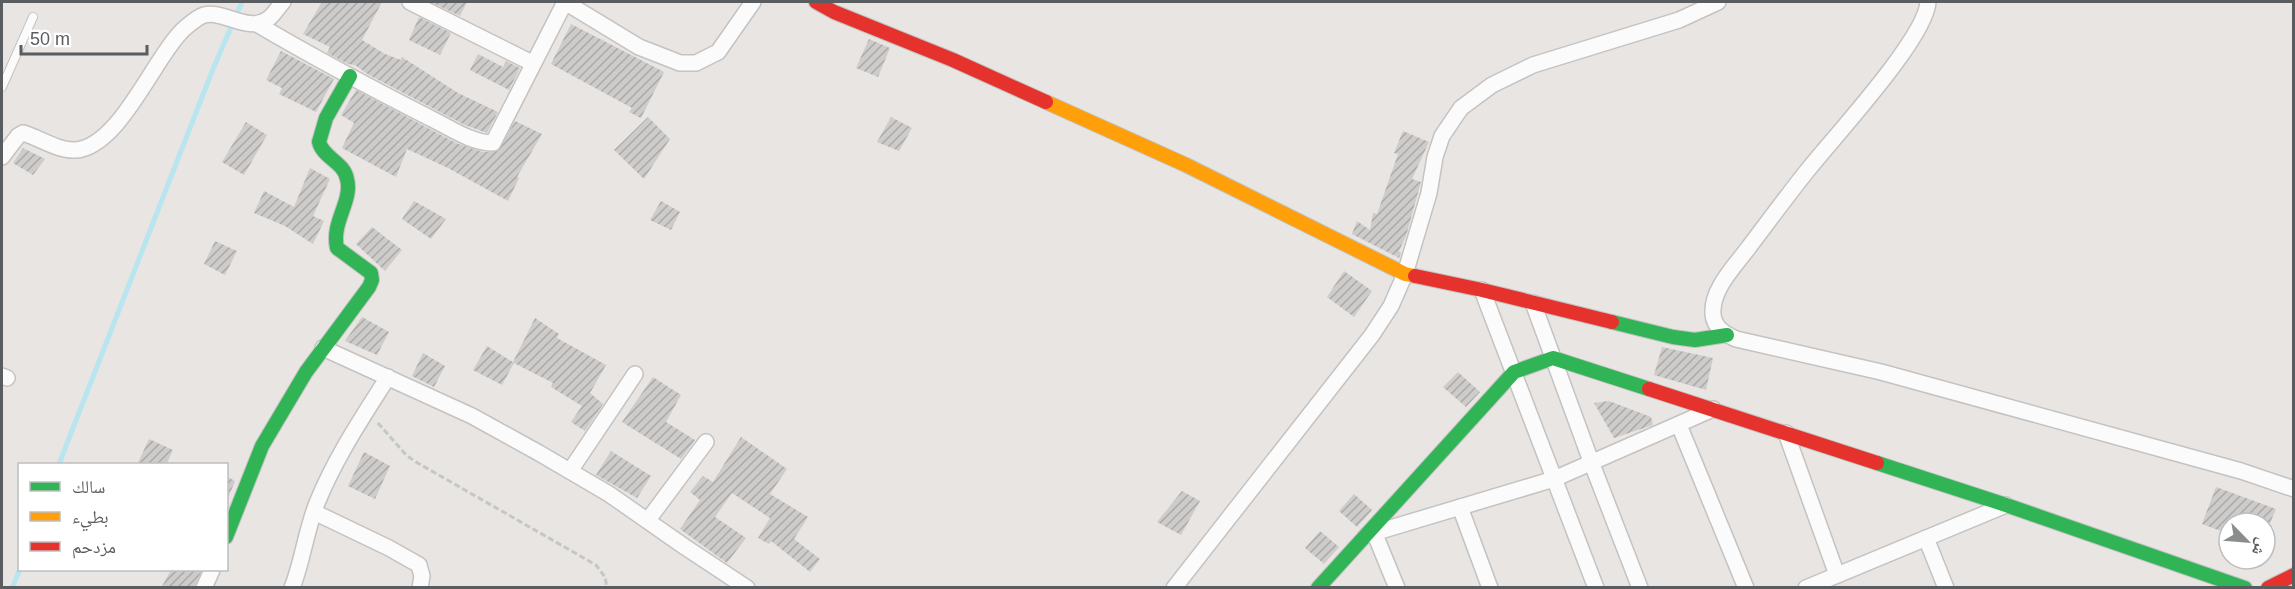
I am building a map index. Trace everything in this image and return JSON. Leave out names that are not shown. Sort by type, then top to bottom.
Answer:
[{"type":"street","points":[[256,24],[268,19],[283,2]]},
{"type":"street","points":[[410,2],[532,63]]},
{"type":"street","points":[[2,157],[12,142],[23,134],[74,151],[86,148],[98,141],[129,107],[179,33],[205,8],[216,15],[256,24],[350,76],[469,137],[484,143],[493,143],[565,2],[639,47],[680,63],[696,63],[718,52],[753,2]]},
{"type":"street","points":[[816,2],[855,21],[953,60],[1186,165],[1405,274],[1482,290],[1673,337],[1695,340],[1727,335]]},
{"type":"street","points":[[1174,588],[1372,335],[1391,306],[1405,274],[1429,193],[1435,157],[1442,136],[1461,108],[1492,85],[1533,66],[1679,20],[1718,2]]},
{"type":"street","points":[[1928,2],[1926,16],[1918,31],[1897,60],[1795,186],[1724,280],[1714,302],[1713,315],[1718,328],[1736,339],[1881,372],[2241,471],[2294,489]]},
{"type":"street","points":[[228,532],[262,446],[306,372],[369,287],[372,279],[371,273],[337,248],[334,231],[348,184],[345,170],[320,149],[318,140],[350,76]]},
{"type":"street","points":[[1482,290],[1596,588]]},
{"type":"street","points":[[1533,303],[1640,588]]},
{"type":"street","points":[[323,348],[472,416],[570,471],[648,520],[747,588]]},
{"type":"street","points":[[1318,588],[1370,534],[1514,372],[1554,358],[2006,505],[2245,588]]},
{"type":"street","points":[[570,471],[635,374]]},
{"type":"street","points":[[292,588],[301,565],[314,512],[329,476],[388,377]]},
{"type":"street","points":[[1370,534],[1554,479],[1713,409]]},
{"type":"street","points":[[1679,425],[1746,588]]},
{"type":"street","points":[[1786,433],[1837,575]]},
{"type":"street","points":[[648,520],[706,442]]},
{"type":"street","points":[[1806,588],[2006,505]]},
{"type":"street","points":[[1460,507],[1490,588]]},
{"type":"street","points":[[314,512],[419,565],[422,576],[420,588]]},
{"type":"street","points":[[1370,534],[1396,588]]},
{"type":"street","points":[[1926,538],[1946,588]]},
{"type":"street","points":[[204,588],[212,571]]},
{"type":"street","points":[[2268,588],[2290,578]]},
{"type":"lane","points":[[2,87],[33,17]]},
{"type":"path","points":[[367,410],[395,444],[416,462],[597,565],[605,577],[607,588]]},
{"type":"building","points":[[322,2],[382,2],[362,40],[385,54],[401,60],[402,57],[458,93],[498,112],[487,133],[465,125],[369,75],[355,65],[348,64],[327,53],[330,47],[303,34]]},
{"type":"building","points":[[431,2],[467,2],[460,16]]},
{"type":"building","points":[[419,17],[451,33],[440,55],[409,40]]},
{"type":"building","points":[[571,24],[664,72],[641,118],[629,112],[632,108],[551,64]]},
{"type":"building","points":[[869,39],[890,48],[878,77],[856,68]]},
{"type":"building","points":[[281,51],[334,79],[316,112],[279,94],[282,88],[266,80]]},
{"type":"building","points":[[478,54],[503,67],[506,61],[520,68],[509,90],[470,70]]},
{"type":"building","points":[[356,90],[456,143],[483,152],[498,151],[515,121],[542,134],[517,177],[519,178],[508,201],[448,168],[407,149],[396,177],[342,148],[354,123],[341,115]]},
{"type":"building","points":[[648,117],[670,139],[644,179],[614,150]]},
{"type":"building","points":[[891,117],[912,128],[899,151],[877,142]]},
{"type":"building","points":[[246,122],[267,135],[244,175],[222,162]]},
{"type":"building","points":[[1403,131],[1429,142],[1412,179],[1421,182],[1406,236],[1399,251],[1401,253],[1399,258],[1352,234],[1357,221],[1370,230],[1373,213],[1377,214],[1398,154],[1394,153]]},
{"type":"building","points":[[23,148],[45,159],[33,175],[13,163]]},
{"type":"building","points":[[310,168],[330,179],[313,216],[324,221],[313,244],[285,226],[254,213],[264,191],[294,207]]},
{"type":"building","points":[[414,201],[446,219],[431,239],[402,219]]},
{"type":"building","points":[[661,201],[680,212],[671,230],[650,220]]},
{"type":"building","points":[[372,227],[402,250],[385,271],[356,244]]},
{"type":"building","points":[[215,241],[237,251],[225,275],[204,264]]},
{"type":"building","points":[[1344,271],[1372,291],[1354,317],[1327,297]]},
{"type":"building","points":[[362,317],[389,332],[377,355],[345,341]]},
{"type":"building","points":[[535,318],[559,334],[557,338],[606,365],[590,393],[603,404],[585,431],[571,422],[582,406],[551,387],[553,383],[514,363],[502,385],[473,370],[487,346],[513,362]]},
{"type":"building","points":[[1662,347],[1713,358],[1706,390],[1654,375]]},
{"type":"building","points":[[423,353],[445,366],[434,387],[412,376]]},
{"type":"building","points":[[1458,372],[1480,392],[1466,407],[1443,387]]},
{"type":"building","points":[[653,377],[681,395],[666,422],[695,440],[681,459],[622,422]]},
{"type":"building","points":[[1609,401],[1651,417],[1653,425],[1614,438],[1594,403]]},
{"type":"building","points":[[741,437],[787,469],[770,494],[808,517],[794,539],[820,559],[810,572],[771,541],[769,544],[758,538],[770,518],[732,493],[715,517],[746,538],[727,563],[680,529],[700,500],[690,492],[703,476],[713,482]]},
{"type":"building","points":[[149,439],[173,450],[167,463],[138,463]]},
{"type":"building","points":[[611,451],[651,476],[637,498],[596,475]]},
{"type":"building","points":[[364,452],[390,466],[375,499],[348,486]]},
{"type":"building","points":[[228,477],[235,481],[228,498]]},
{"type":"building","points":[[2216,487],[2276,509],[2275,511],[2217,511],[2217,530],[2202,524]]},
{"type":"building","points":[[1182,491],[1200,501],[1181,535],[1157,522]]},
{"type":"building","points":[[1354,494],[1372,510],[1357,527],[1339,511]]},
{"type":"building","points":[[1320,531],[1339,547],[1324,564],[1305,548]]},
{"type":"building","points":[[170,571],[202,571],[194,588],[161,588]]},
{"type":"waterway","points":[[59,463],[213,69],[242,2]]},
{"type":"waterway","points":[[12,588],[19,571]]},
{"type":"traffic: fast","points":[[228,532],[262,446],[306,372],[372,280],[371,273],[337,248],[337,229],[347,195],[347,179],[342,168],[325,152],[319,142],[326,118],[350,76]]},
{"type":"traffic: fast","points":[[1612,322],[1695,340],[1727,335]]},
{"type":"traffic: fast","points":[[1318,588],[1514,372],[1553,358],[1649,389]]},
{"type":"traffic: fast","points":[[1877,463],[2245,588]]},
{"type":"traffic: slow","points":[[1046,102],[1186,165],[1405,274],[1415,276]]},
{"type":"traffic: jam","points":[[816,2],[834,12],[953,60],[1046,102]]},
{"type":"traffic: jam","points":[[1415,276],[1612,322]]},
{"type":"traffic: jam","points":[[1649,389],[1877,463]]},
{"type":"traffic: jam","points":[[2268,588],[2294,575]]}]
